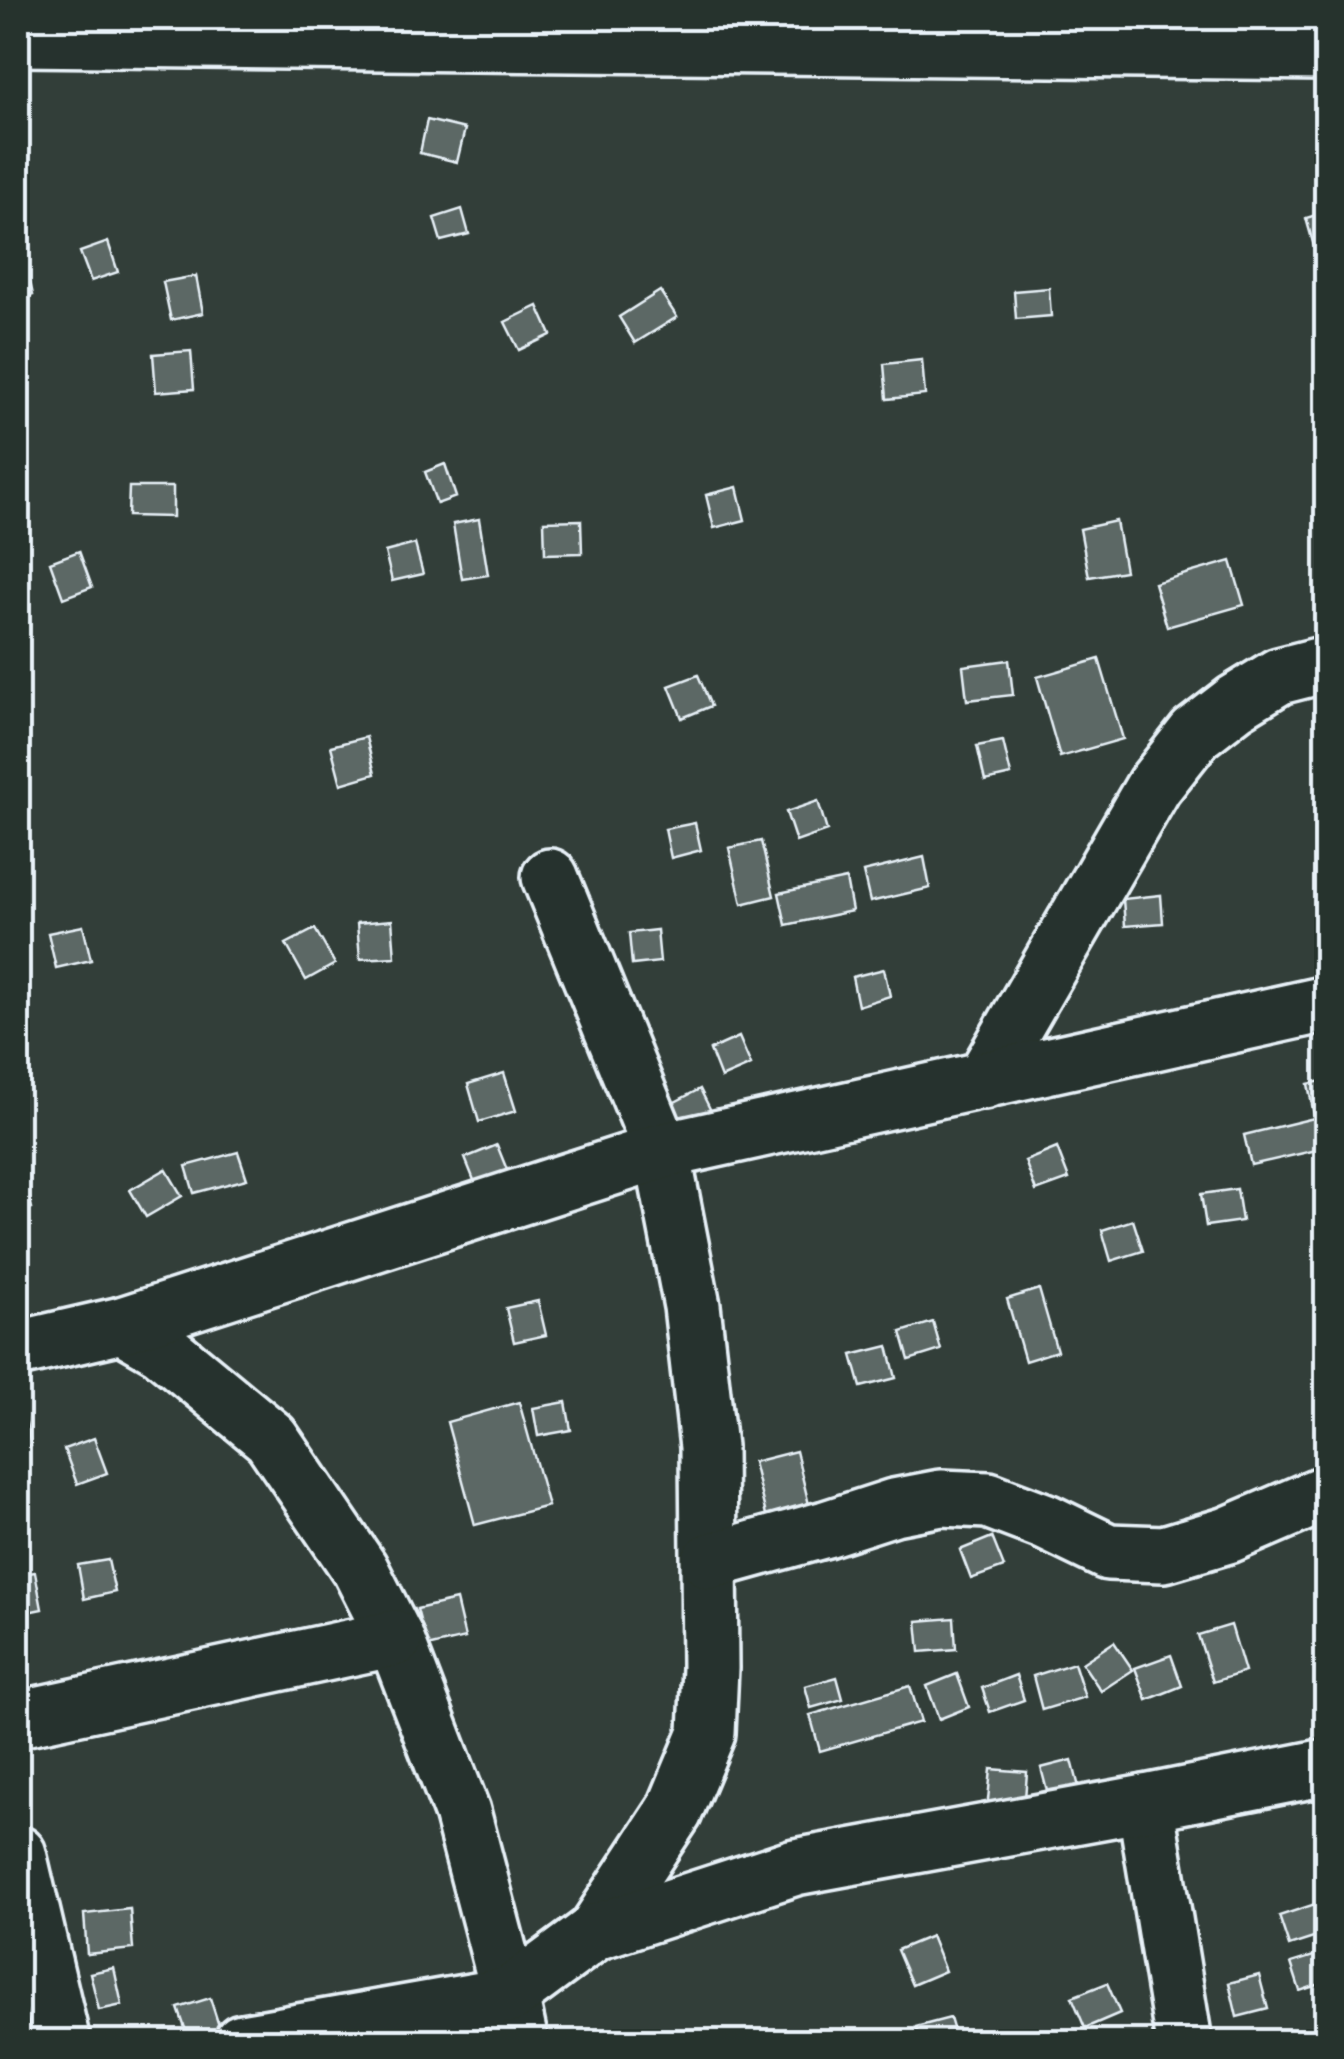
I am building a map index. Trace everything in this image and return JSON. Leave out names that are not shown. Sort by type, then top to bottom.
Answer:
[{"type":"street","points":[[18,38],[1326,52]]},
{"type":"street","points":[[983,1082],[1154,786],[1194,734],[1278,676],[1326,664]]},
{"type":"street","points":[[242,2042],[515,2018],[596,1932],[674,1812],[707,1734],[708,1447],[692,1306],[662,1151],[550,877]]},
{"type":"street","points":[[18,1348],[122,1325],[662,1151],[1326,1004]]},
{"type":"street","points":[[122,1325],[162,1348],[272,1438],[360,1569],[395,1638],[462,1812],[515,2018]]},
{"type":"street","points":[[710,1561],[941,1498],[988,1500],[1108,1552],[1164,1554],[1228,1535],[1326,1494]]},
{"type":"street","points":[[18,1720],[395,1638]]},
{"type":"street","points":[[596,1932],[796,1866],[1326,1767]]},
{"type":"street","points":[[1145,1803],[1184,2042]]},
{"type":"street","points":[[18,1854],[62,2042]]},
{"type":"building","points":[[427,120],[465,129],[457,162],[420,153]]},
{"type":"building","points":[[462,209],[469,234],[441,241],[434,218]]},
{"type":"building","points":[[1326,212],[1326,249],[1316,253],[1306,218]]},
{"type":"building","points":[[108,242],[118,272],[91,281],[80,252]]},
{"type":"building","points":[[25,259],[33,295],[18,299],[18,261]]},
{"type":"building","points":[[196,276],[203,313],[171,320],[163,282]]},
{"type":"building","points":[[1049,288],[1051,316],[1016,319],[1014,291]]},
{"type":"building","points":[[660,291],[677,317],[635,343],[619,317]]},
{"type":"building","points":[[538,306],[551,335],[519,350],[505,322]]},
{"type":"building","points":[[191,351],[194,389],[156,392],[153,354]]},
{"type":"building","points":[[922,360],[925,395],[887,399],[884,364]]},
{"type":"building","points":[[445,464],[456,497],[437,504],[425,472]]},
{"type":"building","points":[[129,487],[173,487],[173,517],[128,516]]},
{"type":"building","points":[[737,487],[745,520],[714,528],[706,495]]},
{"type":"building","points":[[479,519],[488,575],[462,579],[453,524]]},
{"type":"building","points":[[581,520],[582,553],[545,554],[544,521]]},
{"type":"building","points":[[1116,521],[1125,571],[1089,577],[1080,529]]},
{"type":"building","points":[[415,544],[423,574],[392,581],[385,552]]},
{"type":"building","points":[[79,551],[92,587],[63,598],[50,562]]},
{"type":"building","points":[[1231,561],[1244,605],[1167,627],[1154,583]]},
{"type":"building","points":[[1099,659],[1123,739],[1060,757],[1037,677]]},
{"type":"building","points":[[1009,660],[1013,695],[967,700],[963,666]]},
{"type":"building","points":[[698,675],[711,706],[682,718],[669,686]]},
{"type":"building","points":[[366,737],[375,774],[341,784],[331,746]]},
{"type":"building","points":[[1003,741],[1011,775],[985,781],[977,746]]},
{"type":"building","points":[[818,801],[827,831],[796,842],[786,812]]},
{"type":"building","points":[[695,823],[701,850],[671,858],[665,829]]},
{"type":"building","points":[[761,841],[774,896],[742,904],[729,848]]},
{"type":"building","points":[[924,857],[930,888],[870,902],[863,872]]},
{"type":"building","points":[[846,879],[852,911],[786,925],[779,893]]},
{"type":"building","points":[[1161,895],[1163,923],[1125,926],[1123,899]]},
{"type":"building","points":[[392,920],[395,957],[360,959],[357,923]]},
{"type":"building","points":[[83,926],[91,960],[56,968],[48,933]]},
{"type":"building","points":[[315,929],[335,964],[306,980],[286,944]]},
{"type":"building","points":[[657,930],[660,962],[632,965],[629,933]]},
{"type":"building","points":[[884,969],[890,996],[858,1006],[852,977]]},
{"type":"building","points":[[739,1037],[751,1065],[721,1078],[710,1050]]},
{"type":"building","points":[[504,1073],[516,1111],[479,1122],[468,1084]]},
{"type":"building","points":[[1326,1080],[1326,1118],[1315,1120],[1308,1084]]},
{"type":"building","points":[[700,1089],[713,1115],[682,1129],[671,1104]]},
{"type":"building","points":[[1314,1118],[1321,1149],[1251,1165],[1244,1135]]},
{"type":"building","points":[[497,1145],[522,1207],[490,1220],[465,1158]]},
{"type":"building","points":[[1057,1148],[1069,1179],[1036,1191],[1025,1161]]},
{"type":"building","points":[[238,1152],[247,1179],[194,1193],[186,1166]]},
{"type":"building","points":[[166,1169],[182,1196],[146,1217],[130,1190]]},
{"type":"building","points":[[23,1173],[32,1208],[18,1211],[18,1175]]},
{"type":"building","points":[[1237,1189],[1242,1221],[1206,1226],[1201,1194]]},
{"type":"building","points":[[1133,1220],[1143,1251],[1111,1261],[1102,1230]]},
{"type":"building","points":[[1039,1289],[1057,1351],[1025,1361],[1007,1299]]},
{"type":"building","points":[[538,1301],[546,1335],[514,1342],[506,1308]]},
{"type":"building","points":[[933,1322],[941,1350],[909,1360],[901,1332]]},
{"type":"building","points":[[888,1346],[896,1378],[861,1387],[852,1355]]},
{"type":"building","points":[[519,1402],[548,1506],[475,1525],[447,1422]]},
{"type":"building","points":[[566,1402],[571,1430],[538,1436],[533,1408]]},
{"type":"building","points":[[25,1418],[31,1446],[18,1449],[18,1420]]},
{"type":"building","points":[[94,1438],[107,1473],[77,1484],[64,1449]]},
{"type":"building","points":[[796,1451],[812,1517],[769,1527],[753,1462]]},
{"type":"building","points":[[992,1537],[1004,1567],[971,1579],[960,1550]]},
{"type":"building","points":[[108,1560],[115,1592],[84,1599],[78,1565]]},
{"type":"building","points":[[35,1572],[42,1609],[18,1614],[18,1575]]},
{"type":"building","points":[[456,1600],[465,1638],[427,1647],[417,1609]]},
{"type":"building","points":[[954,1618],[956,1649],[920,1652],[917,1621]]},
{"type":"building","points":[[1231,1625],[1245,1672],[1213,1682],[1198,1635]]},
{"type":"building","points":[[1114,1642],[1133,1670],[1101,1691],[1082,1663]]},
{"type":"building","points":[[1171,1655],[1182,1686],[1147,1700],[1135,1668]]},
{"type":"building","points":[[1074,1663],[1085,1697],[1042,1710],[1033,1676]]},
{"type":"building","points":[[957,1674],[969,1707],[939,1719],[927,1686]]},
{"type":"building","points":[[1016,1675],[1024,1700],[990,1712],[982,1688]]},
{"type":"building","points":[[837,1677],[843,1699],[811,1708],[805,1686]]},
{"type":"building","points":[[910,1686],[921,1722],[820,1751],[810,1715]]},
{"type":"building","points":[[1072,1760],[1082,1799],[1051,1806],[1041,1768]]},
{"type":"building","points":[[991,1769],[1027,1772],[1024,1813],[987,1810]]},
{"type":"building","points":[[1321,1902],[1326,1934],[1289,1946],[1279,1916]]},
{"type":"building","points":[[130,1909],[133,1949],[87,1954],[84,1914]]},
{"type":"building","points":[[931,1936],[945,1971],[912,1985],[897,1950]]},
{"type":"building","points":[[1323,1953],[1326,1982],[1300,1991],[1291,1963]]},
{"type":"building","points":[[114,1968],[122,2005],[99,2010],[90,1973]]},
{"type":"building","points":[[1259,1975],[1268,2009],[1237,2017],[1229,1983]]},
{"type":"building","points":[[1107,1983],[1120,2013],[1085,2028],[1072,1997]]},
{"type":"building","points":[[210,1998],[220,2029],[189,2040],[178,2008]]},
{"type":"building","points":[[950,2018],[957,2042],[920,2042],[916,2027]]}]
